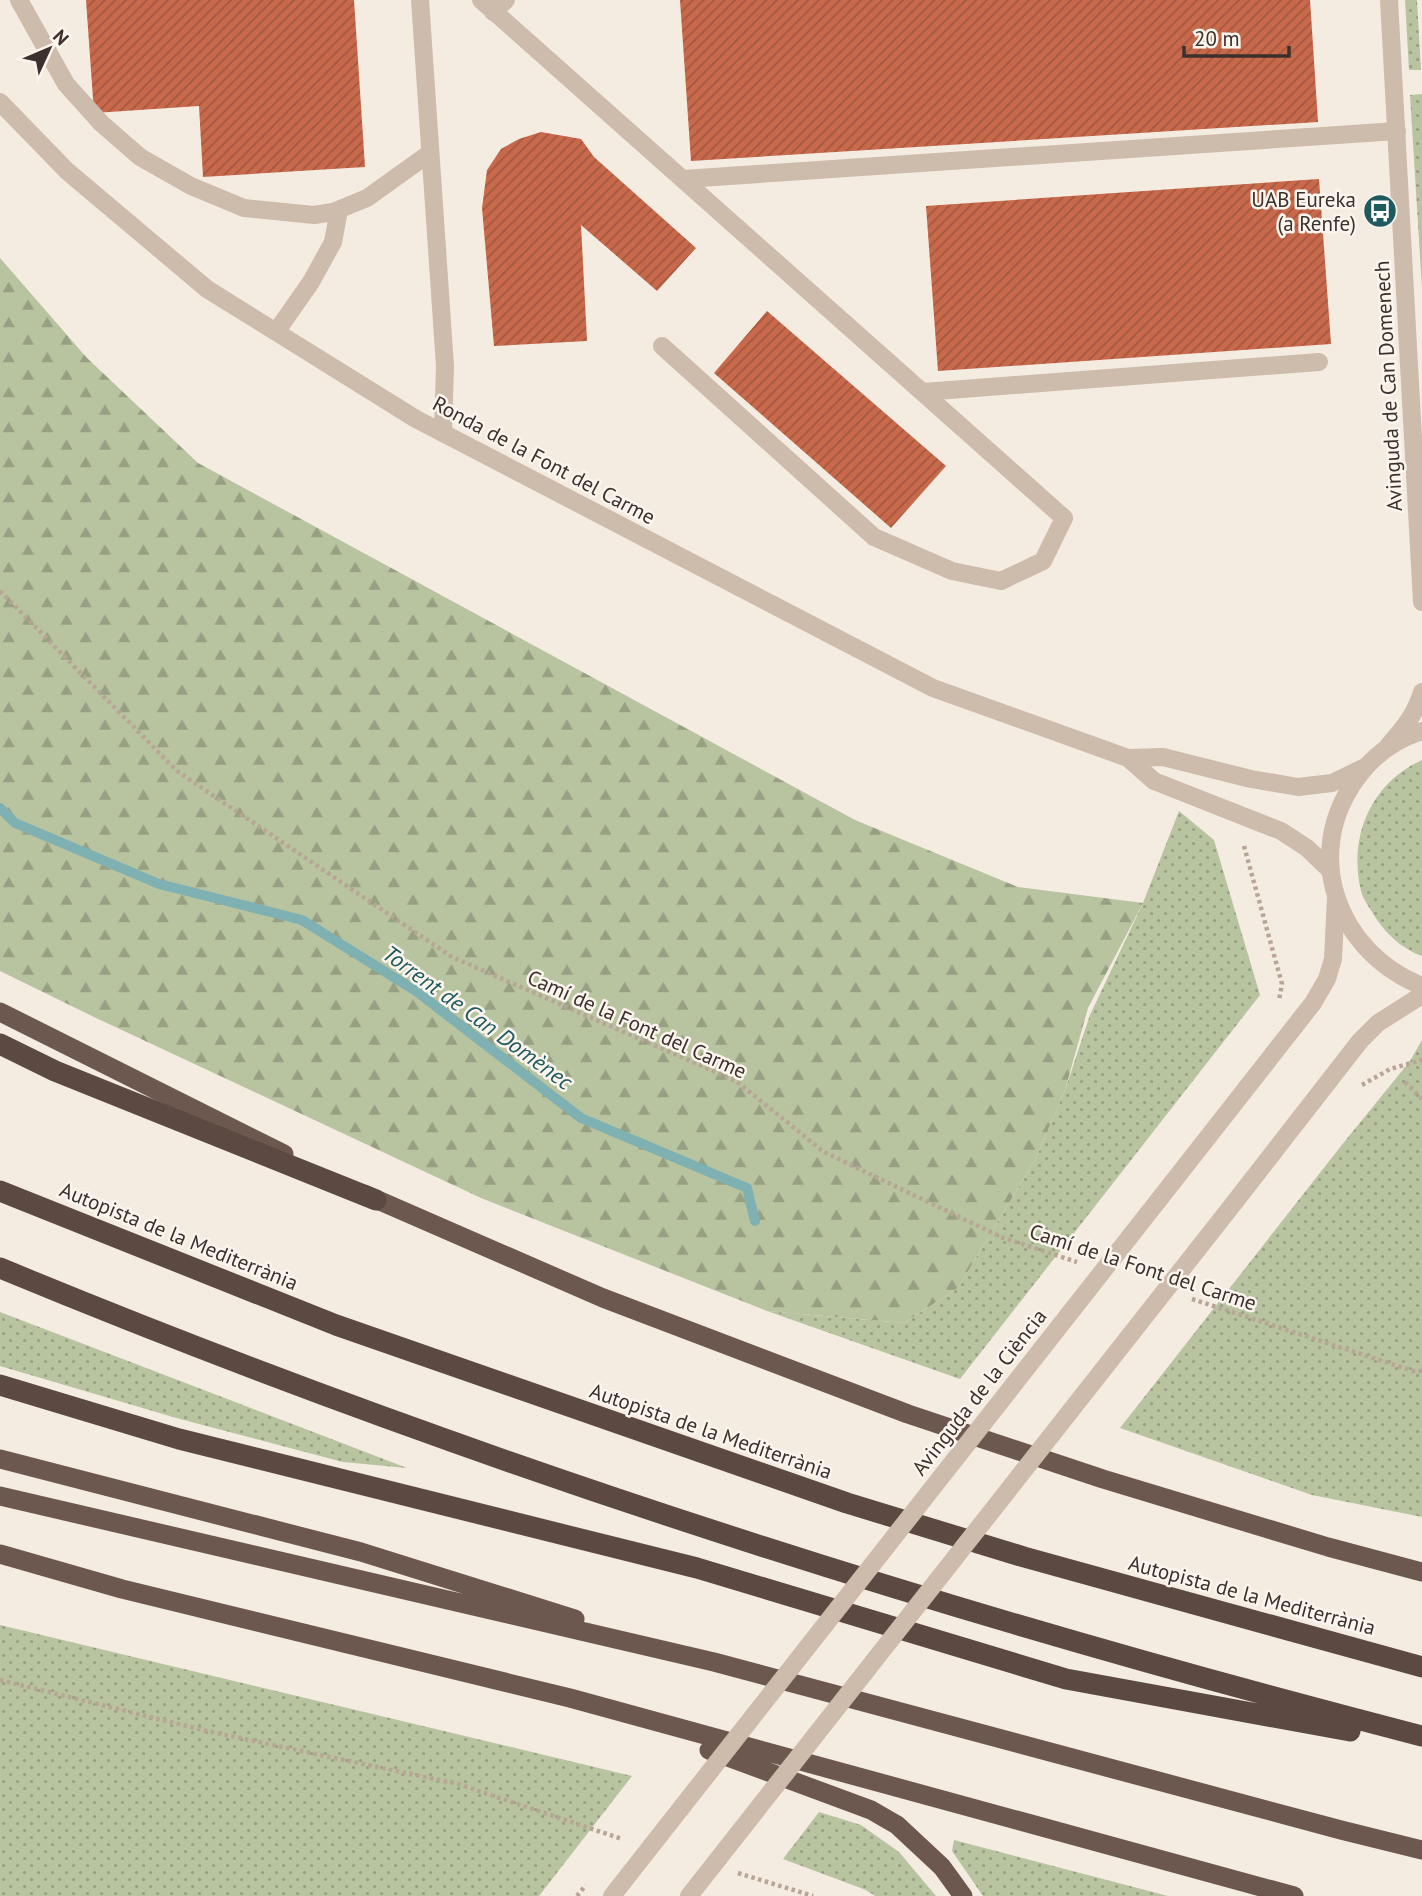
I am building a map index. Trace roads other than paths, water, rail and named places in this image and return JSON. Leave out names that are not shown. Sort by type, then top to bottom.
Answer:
[{"type":"highway","points":[[0,1012],[376,1200]]},
{"type":"highway","points":[[0,1044],[55,1071],[376,1200],[603,1298],[908,1414],[1103,1479],[1328,1547],[1422,1572]]},
{"type":"highway","name":"Autopista de la Mediterrània","points":[[0,1191],[336,1325],[665,1442],[847,1503],[1024,1557],[1422,1667]]},
{"type":"highway","points":[[0,1268],[325,1394],[754,1544],[979,1614],[1267,1696],[1422,1736]]},
{"type":"highway","points":[[0,1385],[179,1439],[696,1568],[1066,1679],[1422,1744]]},
{"type":"highway","points":[[0,1459],[361,1552],[714,1662]]},
{"type":"highway","points":[[0,1496],[714,1662],[1422,1850]]},
{"type":"highway","points":[[0,1554],[122,1589],[570,1698],[1294,1896]]},
{"type":"highway","points":[[570,1698],[871,1810],[897,1825],[923,1847],[963,1896]]},
{"type":"street","points":[[19,0],[66,84],[101,122],[141,157],[191,186],[244,208],[314,215],[339,210],[367,198],[430,153]]},
{"type":"street","points":[[420,0],[445,366],[443,433]]},
{"type":"street","name":"Avinguda de Can Domenech","points":[[1389,0],[1422,602]]},
{"type":"street","points":[[493,4],[684,179],[1064,518],[1043,561],[1000,581],[952,570],[874,537],[662,346]]},
{"type":"street","name":"Ronda de la Font del Carme","points":[[0,102],[67,171],[207,289],[416,419],[933,688],[1128,758],[1163,757],[1251,779],[1298,787],[1332,783],[1365,767]]},
{"type":"street","points":[[684,179],[1397,131]]},
{"type":"street","points":[[276,332],[310,282],[332,242],[339,210]]},
{"type":"street","points":[[923,392],[1319,362]]},
{"type":"street","points":[[1422,692],[1418,707],[1404,729],[1365,767],[1348,790],[1336,816],[1331,844],[1331,871],[1336,897],[1346,923],[1362,945],[1382,964],[1422,986]]},
{"type":"street","points":[[1385,749],[1411,734],[1422,731]]},
{"type":"street","name":"Ronda de la Font del Carme","points":[[1128,758],[1154,781],[1281,831],[1307,848],[1331,871]]},
{"type":"street","name":"Avinguda de la Ciència","points":[[612,1896],[1313,1003],[1334,960],[1336,897]]},
{"type":"street","points":[[690,1896],[1360,1041],[1378,1023],[1422,995]]},
{"type":"waterway","name":"Torrent de Can Domènec","points":[[0,808],[15,823],[159,884],[302,920],[416,991],[581,1118],[747,1188],[755,1221]]},
{"type":"place","name":"UAB Eureka (a Renfe)","points":[[1380,211]]}]
